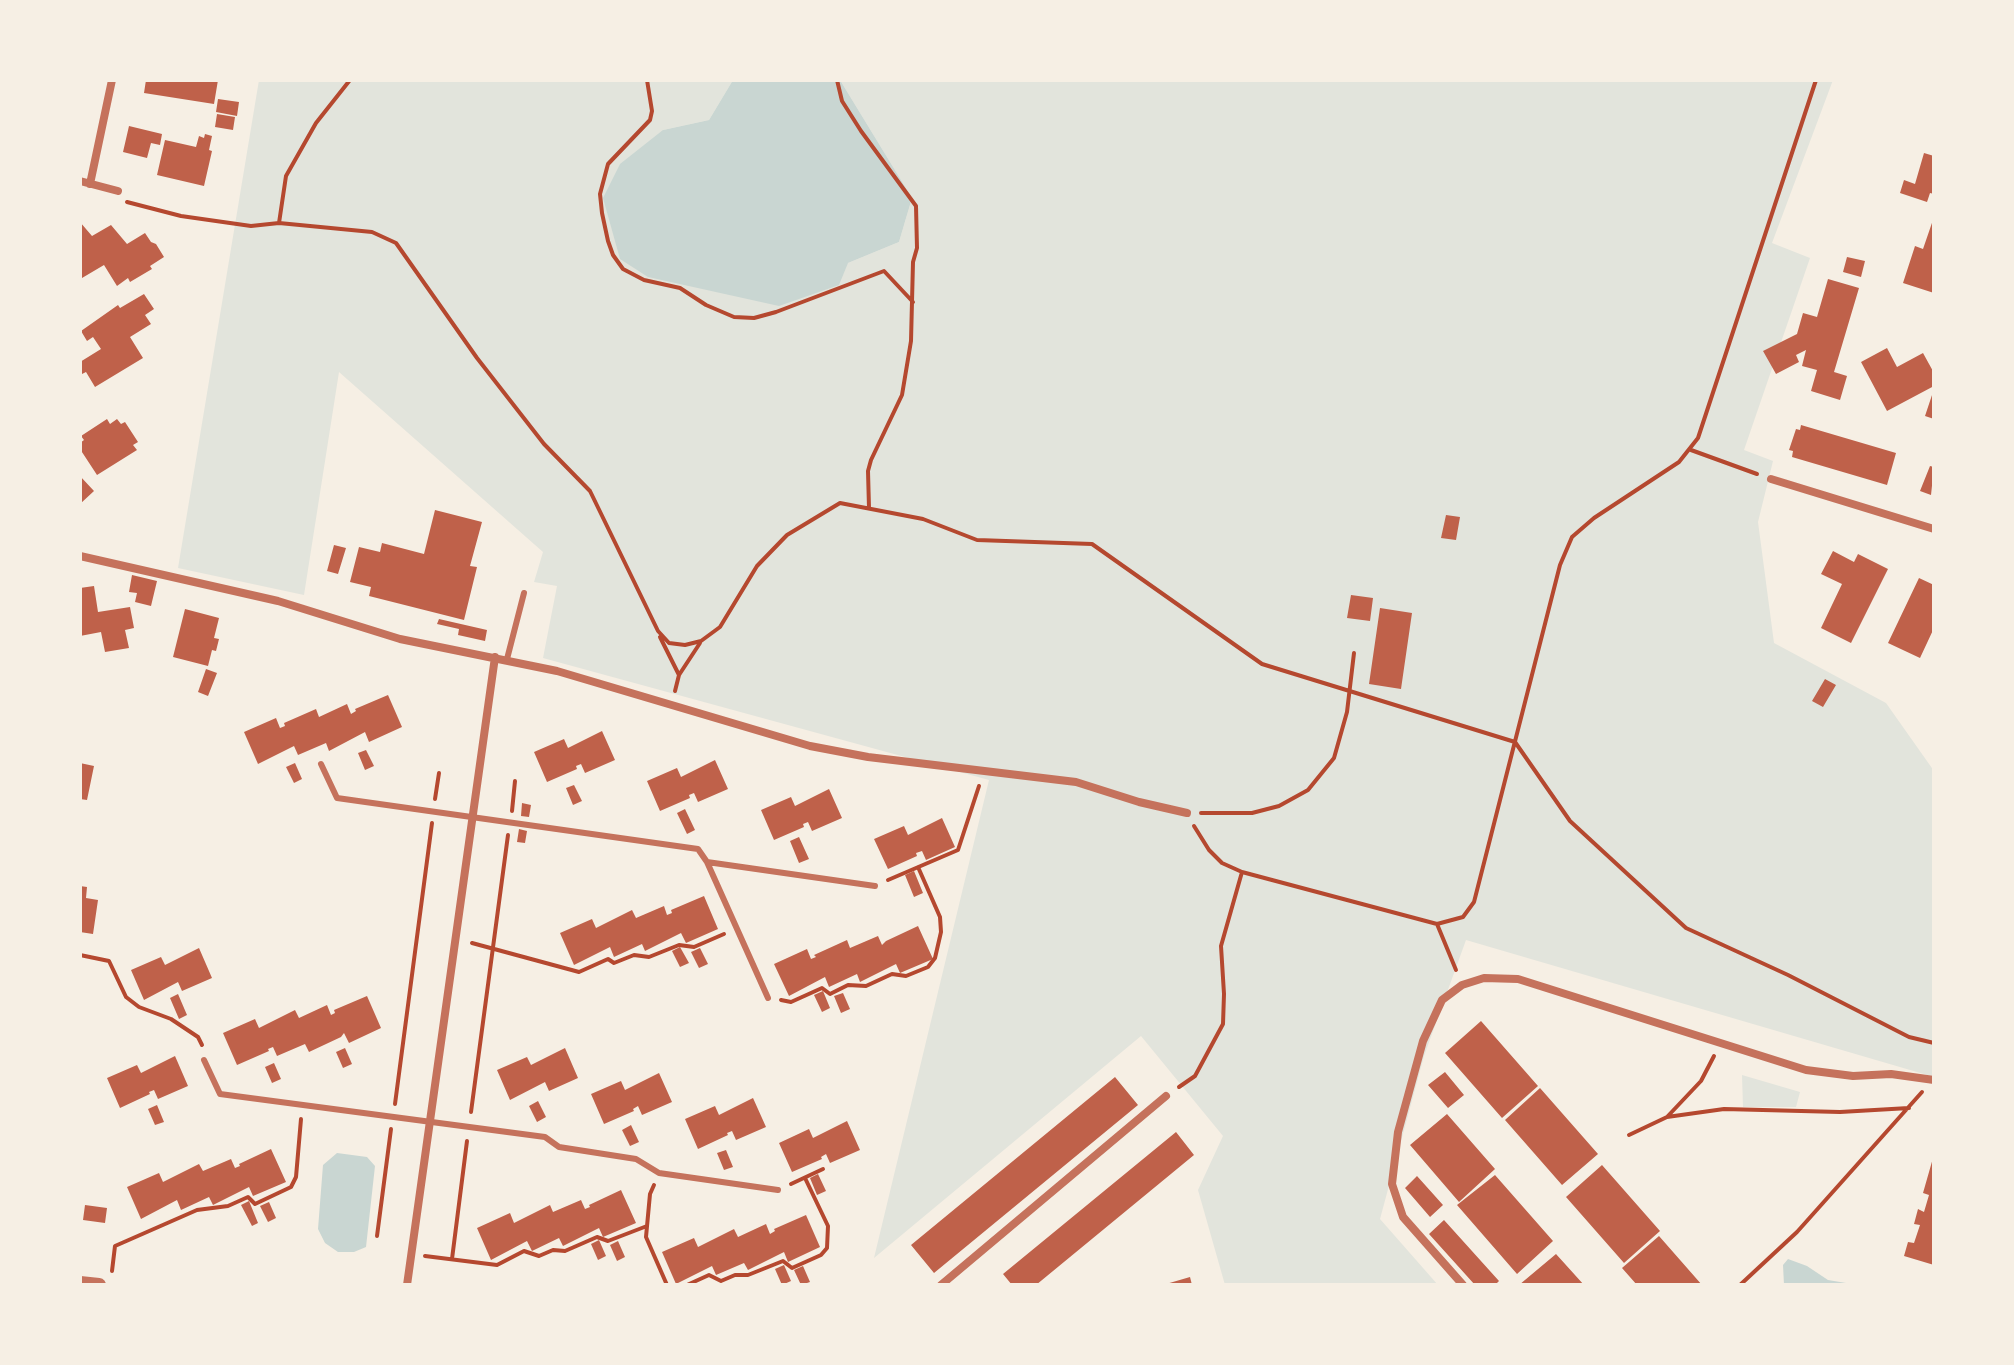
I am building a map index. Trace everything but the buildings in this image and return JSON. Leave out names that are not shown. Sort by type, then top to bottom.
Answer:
[{"type":"street","points":[[112,80],[85,182],[118,191]]},
{"type":"street","points":[[1771,479],[1934,529]]},
{"type":"street","points":[[80,556],[278,601],[400,639],[465,654],[507,659],[810,746],[868,757],[1076,782],[1187,813]]},
{"type":"street","points":[[407,1285],[495,657]]},
{"type":"street","points":[[1463,1285],[1403,1217],[1392,1184],[1398,1132],[1423,1041],[1442,1000],[1462,985],[1484,978],[1518,979],[1806,1070],[1853,1076],[1891,1074],[1933,1079]]},
{"type":"street","points":[[941,1285],[1166,1096]]},
{"type":"street","points":[[80,1283],[99,1285]]},
{"type":"lane","points":[[507,659],[524,593]]},
{"type":"lane","points":[[321,764],[337,798],[698,849],[707,862],[768,998]]},
{"type":"lane","points":[[707,862],[875,886]]},
{"type":"lane","points":[[204,1060],[220,1094],[545,1137],[559,1147],[636,1159],[659,1173],[778,1190]]},
{"type":"path","points":[[279,223],[286,176],[316,123],[350,80]]},
{"type":"path","points":[[647,80],[652,111],[650,120],[608,164],[600,194],[608,241],[623,269],[644,280],[680,288],[706,305],[734,317],[754,318],[776,312],[884,271],[913,302]]},
{"type":"path","points":[[837,80],[842,101],[916,206],[917,248],[913,262],[911,341],[902,395],[868,471],[869,508]]},
{"type":"path","points":[[1187,813],[1209,850],[1222,863],[1242,872],[1437,924],[1463,917],[1474,902],[1560,565],[1572,537],[1594,518],[1679,462],[1698,438],[1816,80]]},
{"type":"path","points":[[118,191],[127,203],[181,216],[251,226],[279,223],[372,232],[396,243],[477,358],[535,432],[590,491],[679,675]]},
{"type":"path","points":[[1690,449],[1771,479]]},
{"type":"path","points":[[671,705],[679,675],[701,641],[720,627],[757,566],[787,535],[840,503],[923,519],[977,540],[1092,544],[1262,664],[1515,742],[1570,821],[1686,928],[1788,975],[1909,1037],[1934,1043]]},
{"type":"path","points":[[658,631],[669,643],[685,645],[701,641]]},
{"type":"path","points":[[1187,813],[1252,813],[1279,806],[1308,790],[1334,758],[1347,712],[1354,653]]},
{"type":"path","points":[[875,886],[958,850],[984,771]]},
{"type":"path","points":[[377,1236],[439,773]]},
{"type":"path","points":[[452,1259],[515,781]]},
{"type":"path","points":[[768,998],[791,1002],[822,988],[830,994],[848,985],[866,986],[892,974],[906,976],[928,967],[935,958],[941,932],[940,917],[918,867]]},
{"type":"path","points":[[1166,1096],[1195,1076],[1223,1024],[1221,946],[1242,872]]},
{"type":"path","points":[[1437,924],[1462,985]]},
{"type":"path","points":[[455,939],[579,972],[608,959],[614,963],[634,955],[649,957],[679,945],[694,947],[737,928]]},
{"type":"path","points":[[80,955],[109,961],[126,997],[139,1007],[171,1019],[198,1037],[205,1051],[204,1060]]},
{"type":"path","points":[[1667,1117],[1701,1081],[1713,1060],[1716,1042]]},
{"type":"path","points":[[1740,1285],[1797,1232],[1933,1079]]},
{"type":"path","points":[[112,1272],[115,1246],[197,1210],[228,1206],[248,1197],[255,1204],[291,1187],[296,1177],[302,1105]]},
{"type":"path","points":[[1629,1135],[1667,1117],[1724,1109],[1840,1112],[1911,1107]]},
{"type":"path","points":[[778,1190],[823,1169]]},
{"type":"path","points":[[659,1173],[650,1194],[646,1237],[667,1285]]},
{"type":"path","points":[[687,1285],[709,1275],[721,1281],[735,1275],[748,1275],[783,1261],[792,1268],[821,1255],[827,1248],[828,1226],[805,1178]]},
{"type":"path","points":[[411,1254],[497,1265],[524,1251],[539,1256],[553,1250],[565,1251],[597,1237],[608,1241],[647,1226]]},
{"type":"shaded area","points":[[259,80],[733,80],[709,120],[663,130],[848,263],[899,242],[912,198],[840,80],[1833,80],[1772,243],[1810,258],[1744,450],[1773,461],[1758,522],[1774,643],[1886,703],[1934,771],[1934,1077],[1466,940],[1424,1056],[1380,1219],[1438,1285],[1225,1285],[1198,1190],[1223,1136],[1141,1036],[874,1258],[989,780],[543,658],[557,586],[534,582],[543,552],[339,372],[304,595],[178,568]]},
{"type":"shaded area","points":[[733,80],[840,80],[912,198],[899,242],[848,263],[839,285],[779,306],[648,277],[620,259],[603,198],[620,164],[663,130],[709,120]]},
{"type":"shaded area","points":[[1742,1075],[1800,1092],[1796,1107],[1743,1107]]},
{"type":"shaded area","points":[[337,1153],[367,1157],[375,1166],[366,1247],[354,1252],[338,1252],[325,1243],[318,1229],[323,1165]]},
{"type":"shaded area","points":[[1788,1259],[1807,1266],[1828,1280],[1858,1285],[1784,1285],[1783,1265]]}]
